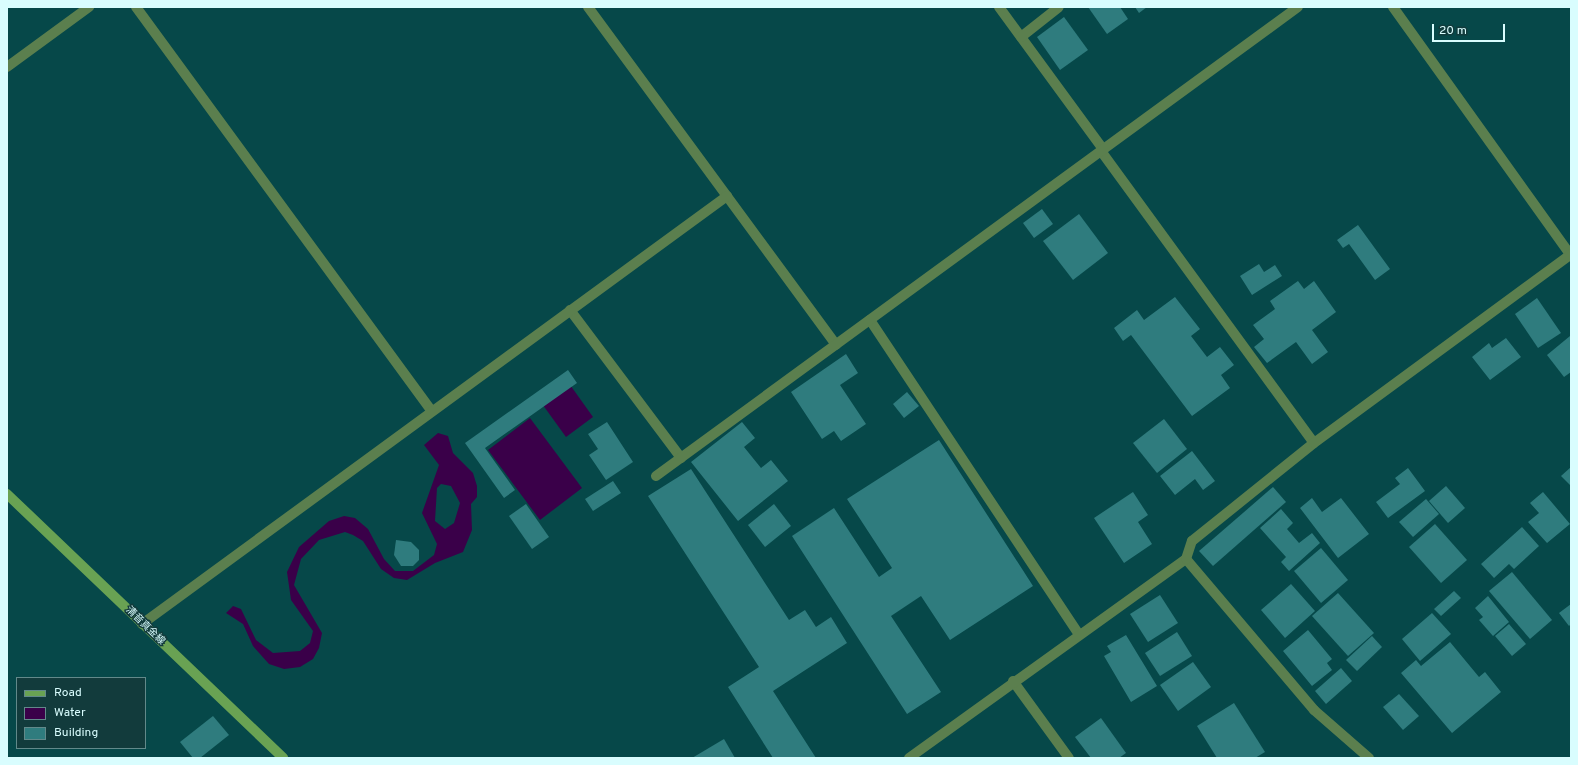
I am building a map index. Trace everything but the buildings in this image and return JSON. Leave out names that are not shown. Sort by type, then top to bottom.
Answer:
[{"type":"main road","name":"清音真金線","points":[[7,494],[283,758]]},
{"type":"street","points":[[7,68],[89,7]]},
{"type":"street","points":[[136,7],[431,410]]},
{"type":"street","points":[[588,7],[836,345]]},
{"type":"street","points":[[999,7],[1314,443]]},
{"type":"street","points":[[1021,37],[1059,7]]},
{"type":"street","points":[[656,476],[1298,7]]},
{"type":"street","points":[[908,758],[1079,634],[1186,559],[1192,541],[1314,443],[1571,255],[1393,7]]},
{"type":"street","points":[[142,624],[431,410],[727,196]]},
{"type":"street","points":[[570,310],[681,458]]},
{"type":"street","points":[[870,320],[1079,634]]},
{"type":"street","points":[[1186,559],[1314,710],[1368,758]]},
{"type":"street","points":[[1013,682],[1069,758]]},
{"type":"water","points":[[568,382],[593,417],[566,437],[540,401]]},
{"type":"water","points":[[530,418],[582,488],[540,520],[488,450]]},
{"type":"water","points":[[438,433],[448,436],[453,453],[473,473],[477,486],[477,497],[471,504],[472,530],[463,552],[435,563],[407,580],[394,578],[381,569],[363,541],[353,535],[345,532],[319,540],[301,559],[294,585],[322,633],[319,648],[313,659],[300,667],[284,669],[269,664],[253,646],[243,624],[226,613],[233,606],[241,609],[256,640],[273,653],[300,651],[310,643],[313,631],[291,600],[287,572],[299,547],[329,521],[344,516],[355,518],[368,529],[384,559],[395,571],[413,571],[434,555],[437,544],[422,513],[439,465],[424,445]],"holes":[[[441,484],[451,486],[460,503],[454,523],[445,529],[435,521],[437,488]]]}]
